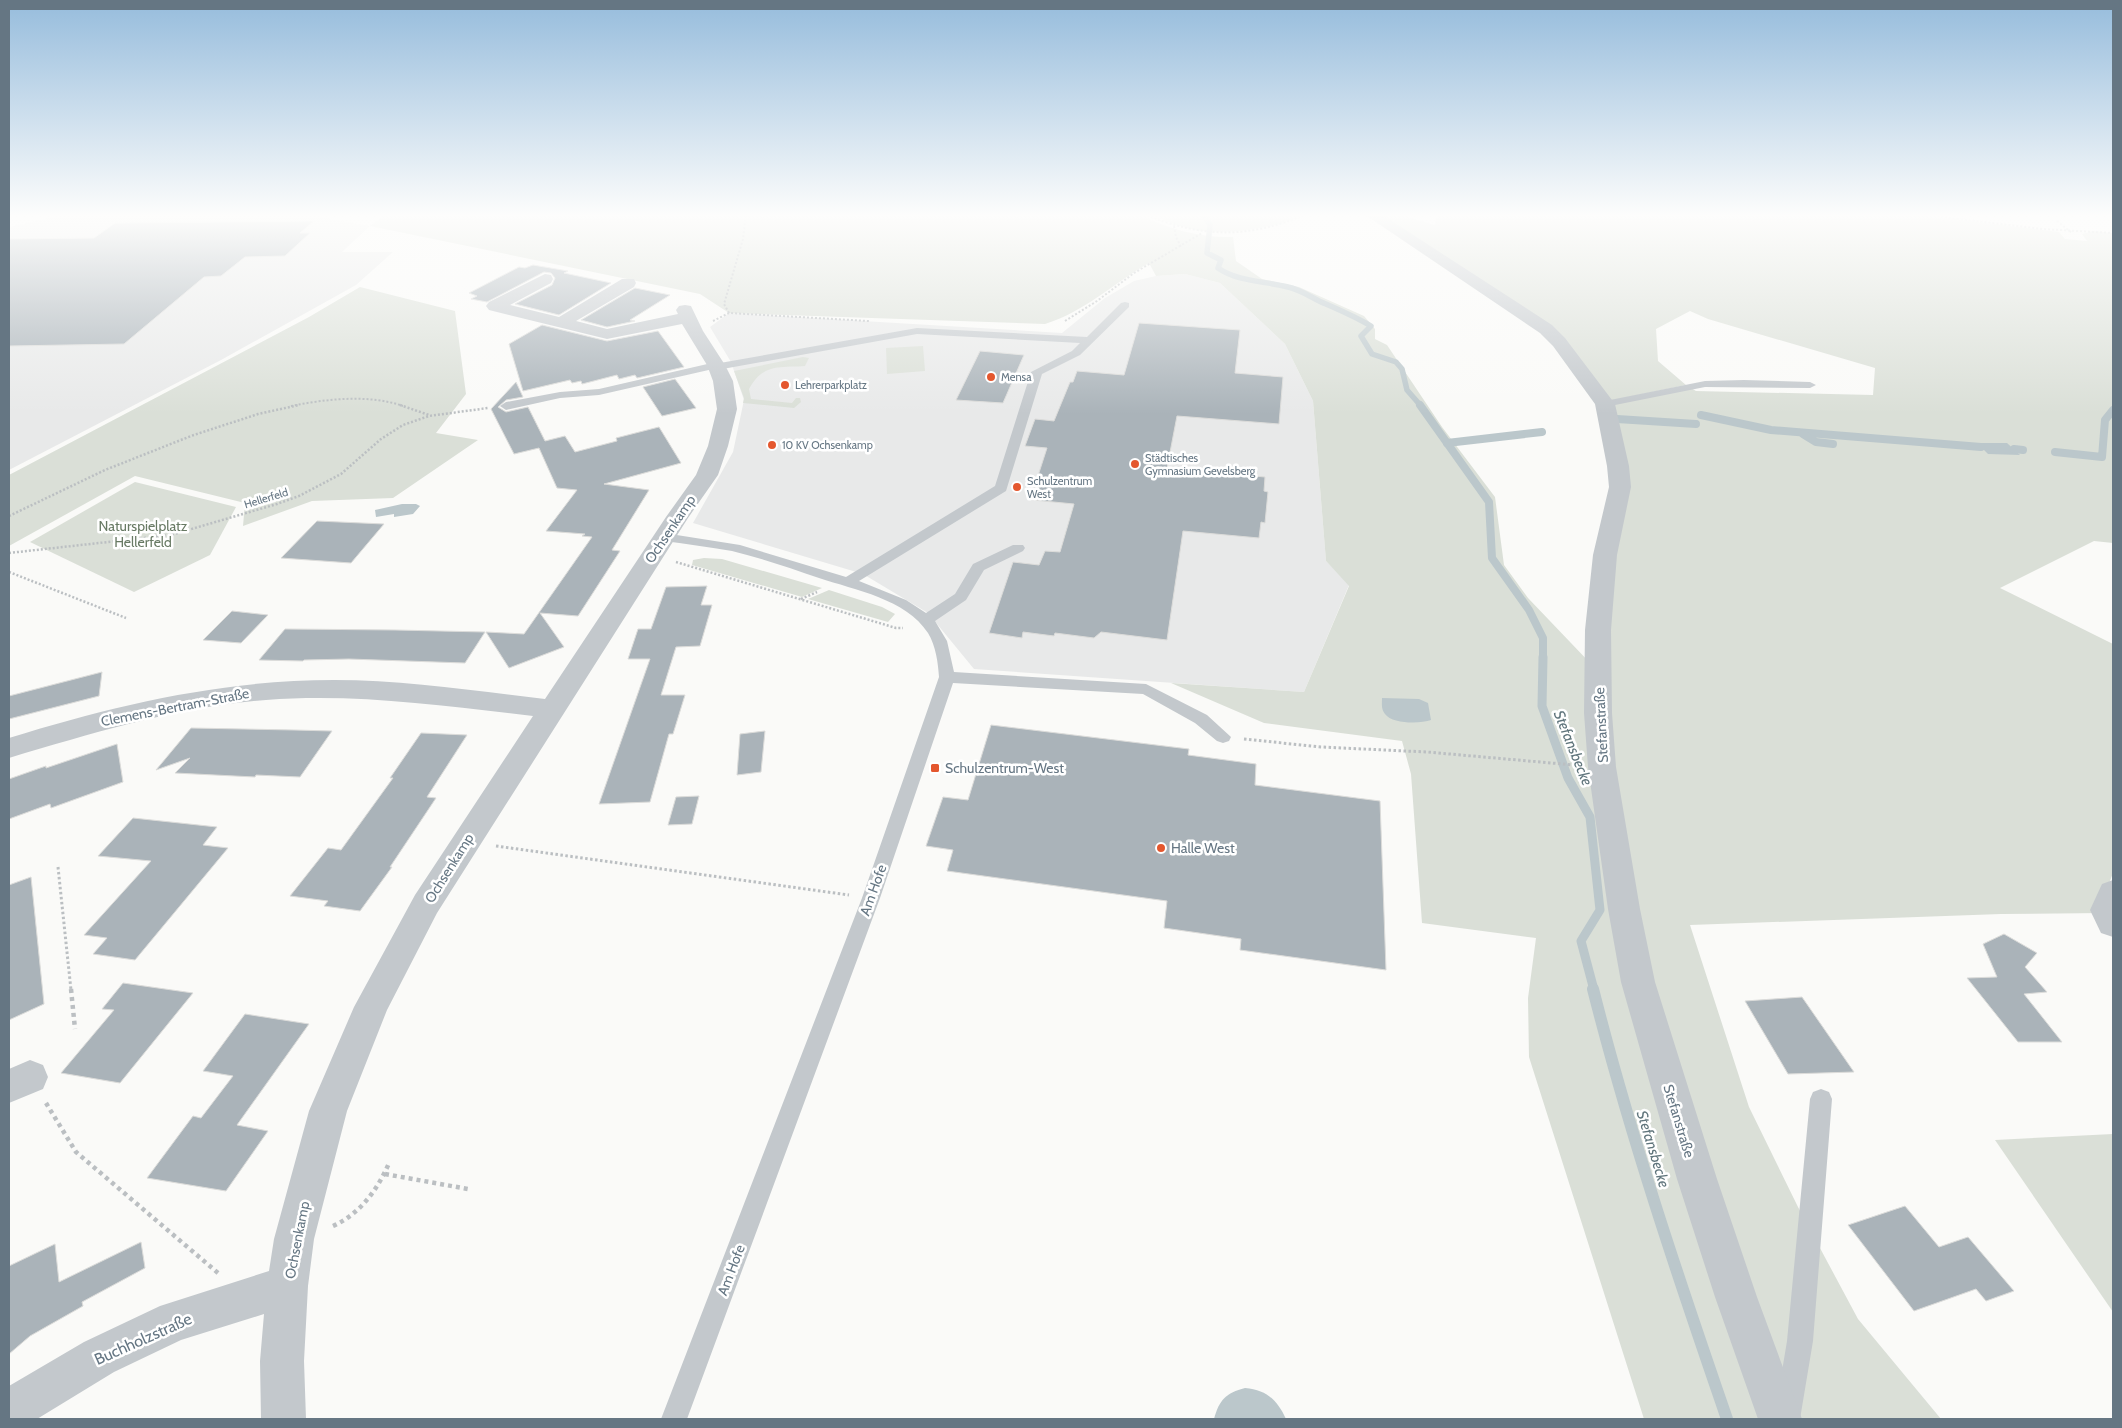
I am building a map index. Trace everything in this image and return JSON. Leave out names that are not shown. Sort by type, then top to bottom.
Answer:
[{"type":"street","points":[[542,281],[495,306],[607,334],[689,320]]},
{"type":"street","name":"Stefanstraße","points":[[1472,281],[1546,330],[1559,342],[1605,404],[1618,466],[1620,487],[1605,555],[1598,630],[1598,713],[1602,767],[1624,909],[1638,982],[1697,1179],[1736,1297],[1780,1419]]},
{"type":"street","points":[[562,322],[628,283]]},
{"type":"street","name":"Ochsenkamp","points":[[284,1419],[282,1361],[294,1239],[328,1111],[370,1007],[426,904],[465,841],[658,546],[707,475],[718,446],[727,408],[723,381],[689,320]]},
{"type":"street","name":"Clemens-Bertram-Straße","points":[[9,748],[117,716],[249,692],[305,688],[392,691],[553,709]]},
{"type":"street","points":[[2113,893],[2106,910],[2113,924]]},
{"type":"street","name":"Buchholzstraße","points":[[9,1412],[99,1357],[175,1321],[288,1286]]},
{"type":"lane","points":[[848,582],[1001,488],[1037,372],[1076,353],[1092,340],[1125,305]]},
{"type":"lane","points":[[506,406],[560,395],[599,392],[716,366],[917,331],[1092,340]]},
{"type":"lane","points":[[1605,404],[1705,384],[1810,385]]},
{"type":"lane","points":[[658,546],[703,542],[749,551],[878,592],[903,604],[929,625],[961,597],[978,567],[1018,548]]},
{"type":"lane","name":"Am Hofe","points":[[678,1409],[871,898],[947,677],[943,650],[929,625]]},
{"type":"lane","points":[[947,677],[1146,690],[1201,719],[1223,737]]},
{"type":"lane","points":[[1786,1419],[1800,1341],[1821,1100]]},
{"type":"path","points":[[729,313],[724,304],[731,281]]},
{"type":"path","points":[[1064,322],[1124,281]]},
{"type":"path","points":[[689,320],[729,313],[871,321]]},
{"type":"path","points":[[9,516],[105,470],[207,429],[257,413],[318,401],[370,400],[412,407],[430,416]]},
{"type":"path","name":"Hellerfeld","points":[[9,553],[171,535],[277,504],[299,496],[330,480],[355,463],[393,431],[430,416],[506,406]]},
{"type":"path","points":[[658,546],[896,628],[929,625]]},
{"type":"path","points":[[9,572],[126,618]]},
{"type":"path","points":[[1223,737],[1321,747],[1427,752],[1580,765]]},
{"type":"path","points":[[465,841],[871,898]]},
{"type":"path","points":[[58,868],[75,1029]]},
{"type":"path","points":[[19,1082],[76,1152],[187,1245],[246,1298]]},
{"type":"path","points":[[294,1239],[338,1224],[362,1205],[385,1174],[390,1163]]},
{"type":"path","points":[[385,1174],[468,1190]]},
{"type":"shaded area","points":[[9,281],[361,281],[221,360],[9,470]]},
{"type":"shaded area","name":"Schulzentrum West","points":[[1134,281],[1211,281],[1220,283],[1285,344],[1313,401],[1326,561],[1349,585],[1304,692],[974,669],[928,613],[863,574],[693,523],[733,452],[744,400],[731,362],[710,327],[729,313],[1062,333],[1105,298]]},
{"type":"shaded area","points":[[1977,443],[2007,443],[2020,455],[1988,454]]},
{"type":"shaded area","points":[[402,504],[416,504],[420,506],[413,514],[394,517],[394,514],[376,517],[375,510]]},
{"type":"shaded area","points":[[1382,698],[1419,699],[1428,703],[1431,720],[1413,722],[1394,720],[1384,712]]},
{"type":"shaded area","points":[[1245,1388],[1259,1391],[1270,1397],[1279,1406],[1286,1419],[1214,1419],[1218,1407],[1224,1398],[1233,1392]]},
{"type":"green space","points":[[635,281],[1122,281],[1086,305],[1045,324],[729,313],[700,294]]},
{"type":"green space","points":[[1211,281],[1270,281],[1299,287],[1364,316],[1375,329],[1375,339],[1387,345],[1442,427],[1495,497],[1504,565],[1528,598],[1592,665],[1615,480],[1611,405],[1691,388],[1696,391],[1873,395],[1875,368],[1708,319],[1690,311],[1656,329],[1658,361],[1686,385],[1609,401],[1556,332],[1477,281],[2113,281],[2113,543],[2094,541],[2000,588],[2113,644],[2113,873],[2100,907],[2104,913],[2001,914],[1690,925],[1749,1107],[1798,1207],[1858,1319],[1941,1419],[1644,1419],[1529,1057],[1528,998],[1536,938],[1422,923],[1411,774],[1402,741],[1264,723],[1171,683],[1304,692],[1349,586],[1326,561],[1313,401],[1285,344],[1220,283]]},
{"type":"green space","points":[[360,287],[455,311],[466,394],[436,433],[478,440],[393,498],[312,501],[243,526],[245,503],[135,476],[9,546],[9,475],[309,317]]},
{"type":"green space","points":[[923,346],[925,371],[887,374],[886,348]]},
{"type":"green space","points":[[803,357],[809,358],[805,366],[772,368],[760,375],[749,389],[751,399],[792,403],[796,398],[800,398],[801,402],[794,408],[743,403],[744,398],[734,371]]},
{"type":"green space","name":"Naturspielplatz Hellerfeld","points":[[135,482],[236,507],[210,555],[134,592],[30,542]]},
{"type":"green space","points":[[704,558],[722,559],[822,588],[802,597],[692,565],[693,560]]},
{"type":"green space","points":[[829,590],[882,607],[895,614],[888,622],[808,599]]},
{"type":"green space","points":[[2113,1134],[2113,1312],[1995,1140]]},
{"type":"building","points":[[9,281],[200,281],[124,344],[9,346]]},
{"type":"building","points":[[493,281],[528,281],[487,302],[471,299],[477,296],[469,293]]},
{"type":"building","points":[[554,281],[600,281],[611,283],[559,315],[515,304],[552,285]]},
{"type":"building","points":[[635,288],[670,295],[630,320],[635,321],[607,327],[581,320]]},
{"type":"building","name":"Schulzentrum West","points":[[1139,323],[1240,330],[1235,373],[1283,377],[1279,424],[1177,416],[1167,468],[1265,477],[1264,491],[1268,492],[1265,523],[1261,522],[1259,538],[1183,531],[1167,640],[1101,632],[1094,638],[1055,633],[1054,636],[1023,632],[1022,638],[989,633],[1013,562],[1039,565],[1045,551],[1060,552],[1074,504],[1033,500],[1039,486],[1035,485],[1047,448],[1025,446],[1035,419],[1054,421],[1070,382],[1073,382],[1077,371],[1124,375]]},
{"type":"building","points":[[542,325],[607,341],[658,331],[684,367],[637,378],[635,375],[619,379],[617,375],[582,384],[581,381],[572,383],[570,380],[523,391],[509,344]]},
{"type":"building","name":"Mensa","points":[[980,351],[1024,355],[1003,403],[956,400]]},
{"type":"building","points":[[675,379],[696,408],[662,416],[643,387]]},
{"type":"building","points":[[516,382],[523,397],[506,400],[498,407],[506,412],[528,407],[545,441],[565,436],[575,452],[617,441],[616,438],[659,427],[681,463],[604,484],[649,490],[612,550],[620,551],[578,616],[540,613],[564,647],[509,668],[486,632],[524,634],[592,537],[582,536],[585,534],[546,531],[577,490],[557,488],[539,448],[514,454],[491,409]]},
{"type":"building","points":[[317,521],[384,524],[351,563],[281,558]]},
{"type":"building","points":[[707,586],[701,605],[712,605],[700,646],[676,647],[661,695],[685,695],[673,734],[669,734],[650,802],[599,804],[650,659],[628,659],[638,629],[651,629],[666,587]]},
{"type":"building","points":[[232,611],[268,615],[241,643],[203,640]]},
{"type":"building","points":[[285,629],[485,632],[465,663],[349,659],[259,660]]},
{"type":"building","points":[[102,672],[99,696],[9,719],[9,696]]},
{"type":"building","name":"Halle West","points":[[991,725],[1189,749],[1188,755],[1256,764],[1255,785],[1380,801],[1386,970],[1240,950],[1241,939],[1164,928],[1167,901],[947,871],[953,850],[926,846],[943,797],[968,800]]},
{"type":"building","points":[[191,728],[332,731],[300,777],[175,773],[190,758],[156,770]]},
{"type":"building","points":[[765,731],[761,772],[737,775],[740,734]]},
{"type":"building","points":[[421,733],[467,735],[427,797],[436,798],[390,867],[392,867],[360,911],[324,906],[328,901],[290,896],[328,848],[341,850],[393,778],[390,778]]},
{"type":"building","points":[[117,744],[123,782],[51,808],[50,804],[9,819],[9,779]]},
{"type":"building","points":[[699,796],[692,824],[668,825],[676,797]]},
{"type":"building","points":[[133,818],[217,827],[203,845],[228,848],[135,960],[93,954],[107,938],[84,935],[151,861],[98,856]]},
{"type":"building","points":[[31,877],[44,1004],[9,1020],[9,885]]},
{"type":"building","points":[[2004,934],[2037,953],[2025,967],[2047,992],[2024,994],[2062,1042],[2018,1042],[1967,978],[1997,977],[1983,944]]},
{"type":"building","points":[[123,983],[193,993],[120,1083],[61,1073],[114,1010],[102,1009]]},
{"type":"building","points":[[1802,997],[1854,1072],[1788,1074],[1745,1001]]},
{"type":"building","points":[[245,1014],[309,1024],[237,1125],[268,1131],[226,1191],[147,1178],[193,1116],[201,1118],[233,1076],[203,1071]]},
{"type":"building","points":[[1905,1206],[1939,1247],[1968,1237],[2014,1291],[1986,1301],[1976,1289],[1914,1311],[1848,1225]]},
{"type":"building","points":[[141,1242],[145,1268],[82,1302],[83,1306],[30,1336],[9,1354],[9,1266],[55,1244],[59,1282]]},
{"type":"waterway","name":"Stefansbecke","points":[[1253,281],[1293,288],[1371,326],[1361,336],[1372,354],[1396,362],[1402,369],[1407,390],[1421,406]]},
{"type":"waterway","name":"Stefansbecke","points":[[1420,405],[1447,443]]},
{"type":"waterway","points":[[2055,452],[2102,457],[2105,420],[2113,410]]},
{"type":"waterway","points":[[1701,415],[1771,430],[1981,447]]},
{"type":"waterway","points":[[1617,419],[1696,424]]},
{"type":"waterway","points":[[1447,443],[1542,432]]},
{"type":"waterway","points":[[1803,434],[1816,442],[1833,444]]},
{"type":"waterway","name":"Stefansbecke","points":[[1447,443],[1489,502],[1492,558],[1529,610],[1543,638],[1543,657]]},
{"type":"waterway","points":[[2014,449],[2023,450]]},
{"type":"waterway","name":"Stefansbecke","points":[[1543,657],[1542,706],[1568,778],[1590,817],[1600,910],[1581,941],[1594,990]]},
{"type":"waterway","name":"Stefansbecke","points":[[1593,989],[1639,1152],[1727,1419]]},
{"type":"place","name":"Mensa","points":[[991,377]]},
{"type":"place","name":"Lehrerparkplatz","points":[[785,385]]},
{"type":"place","name":"10 KV Ochsenkamp","points":[[772,445]]},
{"type":"place","name":"Städtisches Gymnasium Gevelsberg","points":[[1135,464]]},
{"type":"place","name":"Schulzentrum West","points":[[1017,487]]},
{"type":"place","name":"Schulzentrum-West","points":[[935,768]]},
{"type":"place","name":"Halle West","points":[[1161,848]]}]
